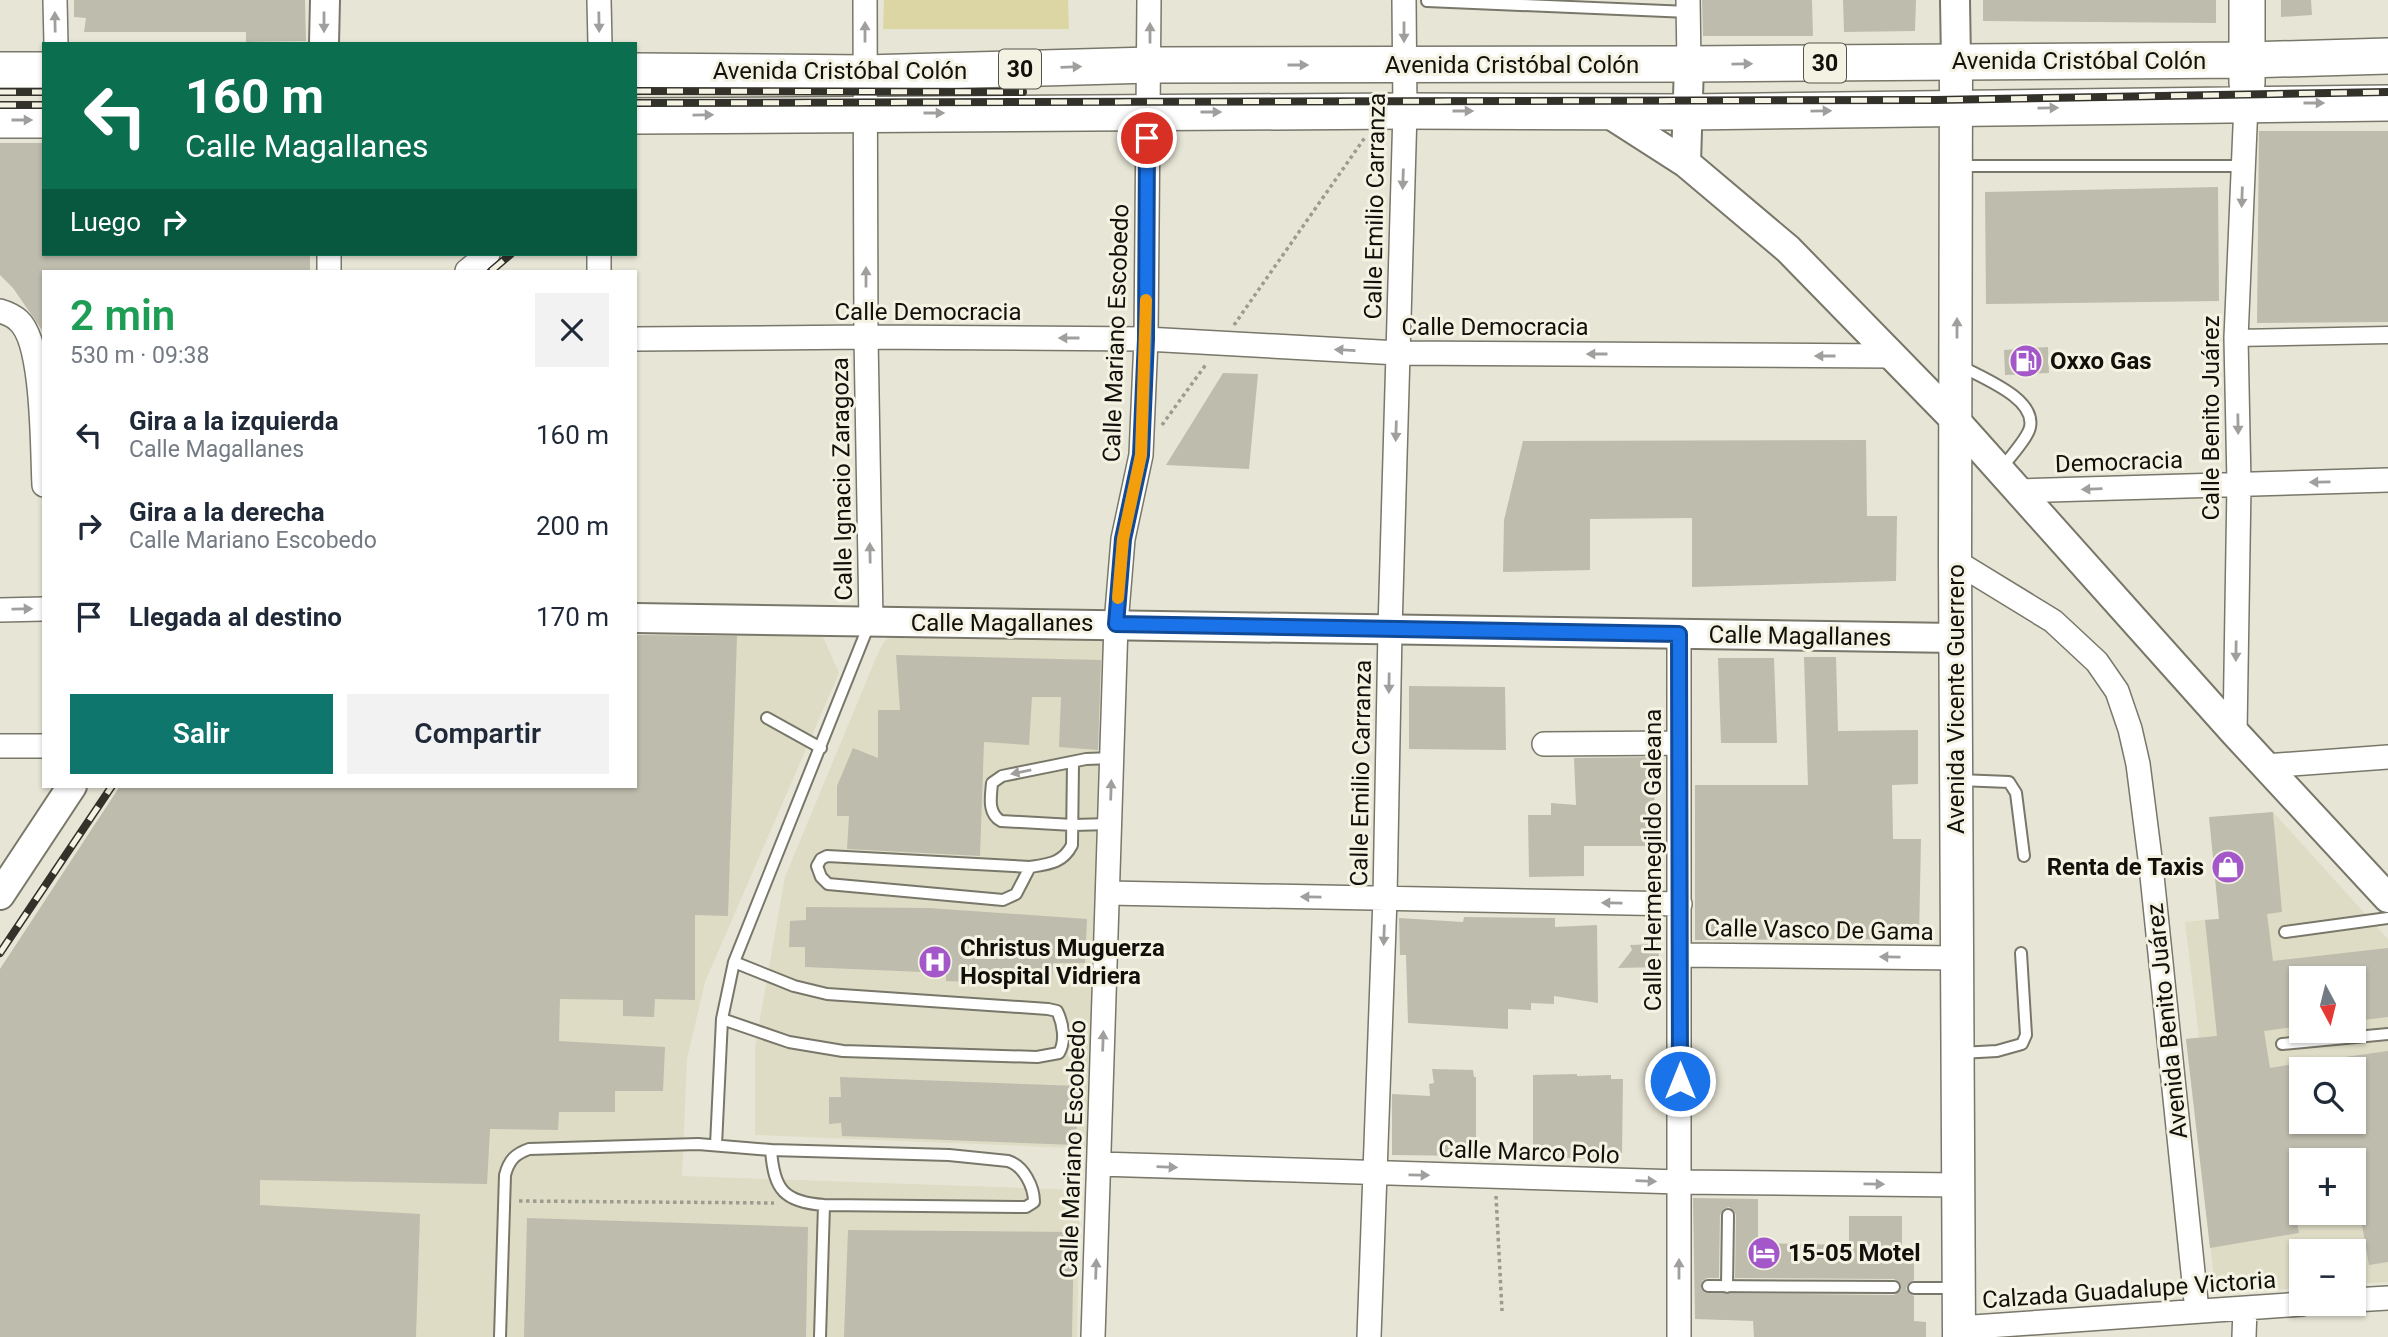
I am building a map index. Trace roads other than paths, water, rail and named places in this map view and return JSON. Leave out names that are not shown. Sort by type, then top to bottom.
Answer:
[{"type":"main road","points":[[2246,104],[2247,0]]},
{"type":"main road","name":"Avenida Cristóbal Colón","points":[[637,71],[866,73],[1150,65],[2247,60],[2388,56]]},
{"type":"main road","name":"Avenida Vicente Guerrero","points":[[1956,61],[1955,561],[1959,1332]]},
{"type":"main road","points":[[0,70],[42,70]]},
{"type":"main road","name":"Avenida Cristóbal Colón","points":[[1605,111],[1958,110],[2388,103]]},
{"type":"main road","name":"30","points":[[866,113],[1147,112],[1404,119],[1605,111]]},
{"type":"main road","name":"Avenida Cristóbal Colón","points":[[637,116],[866,113]]},
{"type":"main road","points":[[0,120],[42,120]]},
{"type":"street","points":[[55,0],[56,42]]},
{"type":"street","points":[[324,42],[325,0]]},
{"type":"street","points":[[599,0],[600,42]]},
{"type":"street","name":"Calle Ignacio Zaragoza","points":[[865,0],[866,337],[871,621]]},
{"type":"street","name":"Calle Mariano Escobedo","points":[[1093,1337],[1116,624],[1123,539],[1141,455],[1146,339],[1149,0]]},
{"type":"street","points":[[1955,0],[1956,61]]},
{"type":"street","name":"Calle Emilio Carranza","points":[[1369,1337],[1385,898],[1404,65],[1415,1]]},
{"type":"street","points":[[1686,163],[1688,6]]},
{"type":"street","name":"Calle Benito Juárez","points":[[2235,733],[2239,484],[2236,338],[2246,104]]},
{"type":"street","points":[[1605,111],[1686,163],[1788,249],[1956,421],[2235,733],[2388,898]]},
{"type":"street","points":[[468,270],[486,256]]},
{"type":"street","points":[[0,311],[21,322],[30,341],[37,367],[42,451]]},
{"type":"street","points":[[2236,338],[2388,335]]},
{"type":"street","name":"Calle Democracia","points":[[637,339],[1146,339],[1398,353],[1893,356]]},
{"type":"street","name":"Democracia","points":[[2019,491],[2388,480]]},
{"type":"street","name":"Avenida Benito Juárez","points":[[1955,561],[2053,621],[2097,662],[2117,691],[2130,729],[2138,764],[2151,866],[2197,1311]]},
{"type":"street","points":[[0,610],[42,609]]},
{"type":"street","name":"Calle Magallanes","points":[[637,618],[1956,638]]},
{"type":"street","name":"Calle Hermenegildo Galeana","points":[[1679,634],[1679,1337]]},
{"type":"street","points":[[1544,744],[1679,743]]},
{"type":"street","points":[[0,746],[42,746]]},
{"type":"street","points":[[2265,766],[2388,757]]},
{"type":"street","points":[[2,888],[71,788]]},
{"type":"street","name":"Calle Vasco De Gama","points":[[1108,893],[1680,904]]},
{"type":"street","name":"Calle Vasco De Gama","points":[[1680,955],[1958,958]]},
{"type":"street","name":"Calle Marco Polo","points":[[1099,1164],[1679,1182],[1958,1185]]},
{"type":"street","points":[[2366,1299],[2388,1298]]},
{"type":"street","name":"Calzada Guadalupe Victoria","points":[[1959,1332],[2289,1305]]},
{"type":"street","points":[[2244,1337],[2245,1308]]},
{"type":"lane","points":[[1415,1],[1688,6]]},
{"type":"lane","points":[[1957,166],[2244,166]]},
{"type":"lane","points":[[1956,364],[2020,400],[2030,413],[2030,429],[2000,470]]},
{"type":"lane","points":[[716,1145],[722,1019],[734,962],[871,621]]},
{"type":"lane","points":[[767,718],[821,748]]},
{"type":"lane","points":[[1110,824],[1073,825],[996,819],[991,811],[992,783],[1002,776],[1073,762],[1112,758]]},
{"type":"lane","points":[[1030,867],[1016,894],[1003,900],[828,884],[821,877],[817,866],[821,859],[827,856],[1030,867],[1062,859],[1072,845],[1073,762]]},
{"type":"lane","points":[[1957,780],[2009,782],[2016,793],[2024,856]]},
{"type":"lane","points":[[2285,932],[2388,918]]},
{"type":"lane","points":[[1958,1053],[1997,1051],[2022,1044],[2026,1035],[2021,953]]},
{"type":"lane","points":[[722,1019],[778,1039],[843,1051],[1037,1057],[1059,1052],[1062,1047],[1060,1017],[1057,1011],[827,995],[794,986],[734,962]]},
{"type":"lane","points":[[2282,1044],[2388,1034]]},
{"type":"lane","points":[[500,1337],[503,1201],[507,1165],[518,1153],[529,1149],[716,1145],[771,1150],[949,1155],[1015,1163],[1023,1172],[1035,1199],[1033,1204],[1026,1208],[800,1203],[787,1195],[778,1184],[771,1150]]},
{"type":"lane","points":[[820,1337],[824,1205]]},
{"type":"lane","points":[[1727,1287],[1728,1215]]},
{"type":"lane","points":[[1708,1286],[1894,1287]]},
{"type":"lane","points":[[1914,1288],[1959,1288]]},
{"type":"railway","points":[[637,91],[1023,92]]},
{"type":"railway","points":[[0,92],[42,92]]},
{"type":"railway","points":[[637,103],[1935,100],[2388,92]]},
{"type":"railway","points":[[0,105],[42,105]]},
{"type":"railway","points":[[492,270],[509,256]]},
{"type":"railway","points":[[0,953],[111,788]]},
{"type":"place","name":"Oxxo Gas","points":[[2026,361]]},
{"type":"place","name":"Renta de Taxis","points":[[2228,867]]},
{"type":"place","name":"Christus Muguerza Hospital Vidriera","points":[[935,962]]},
{"type":"place","name":"15-05 Motel","points":[[1764,1253]]}]
